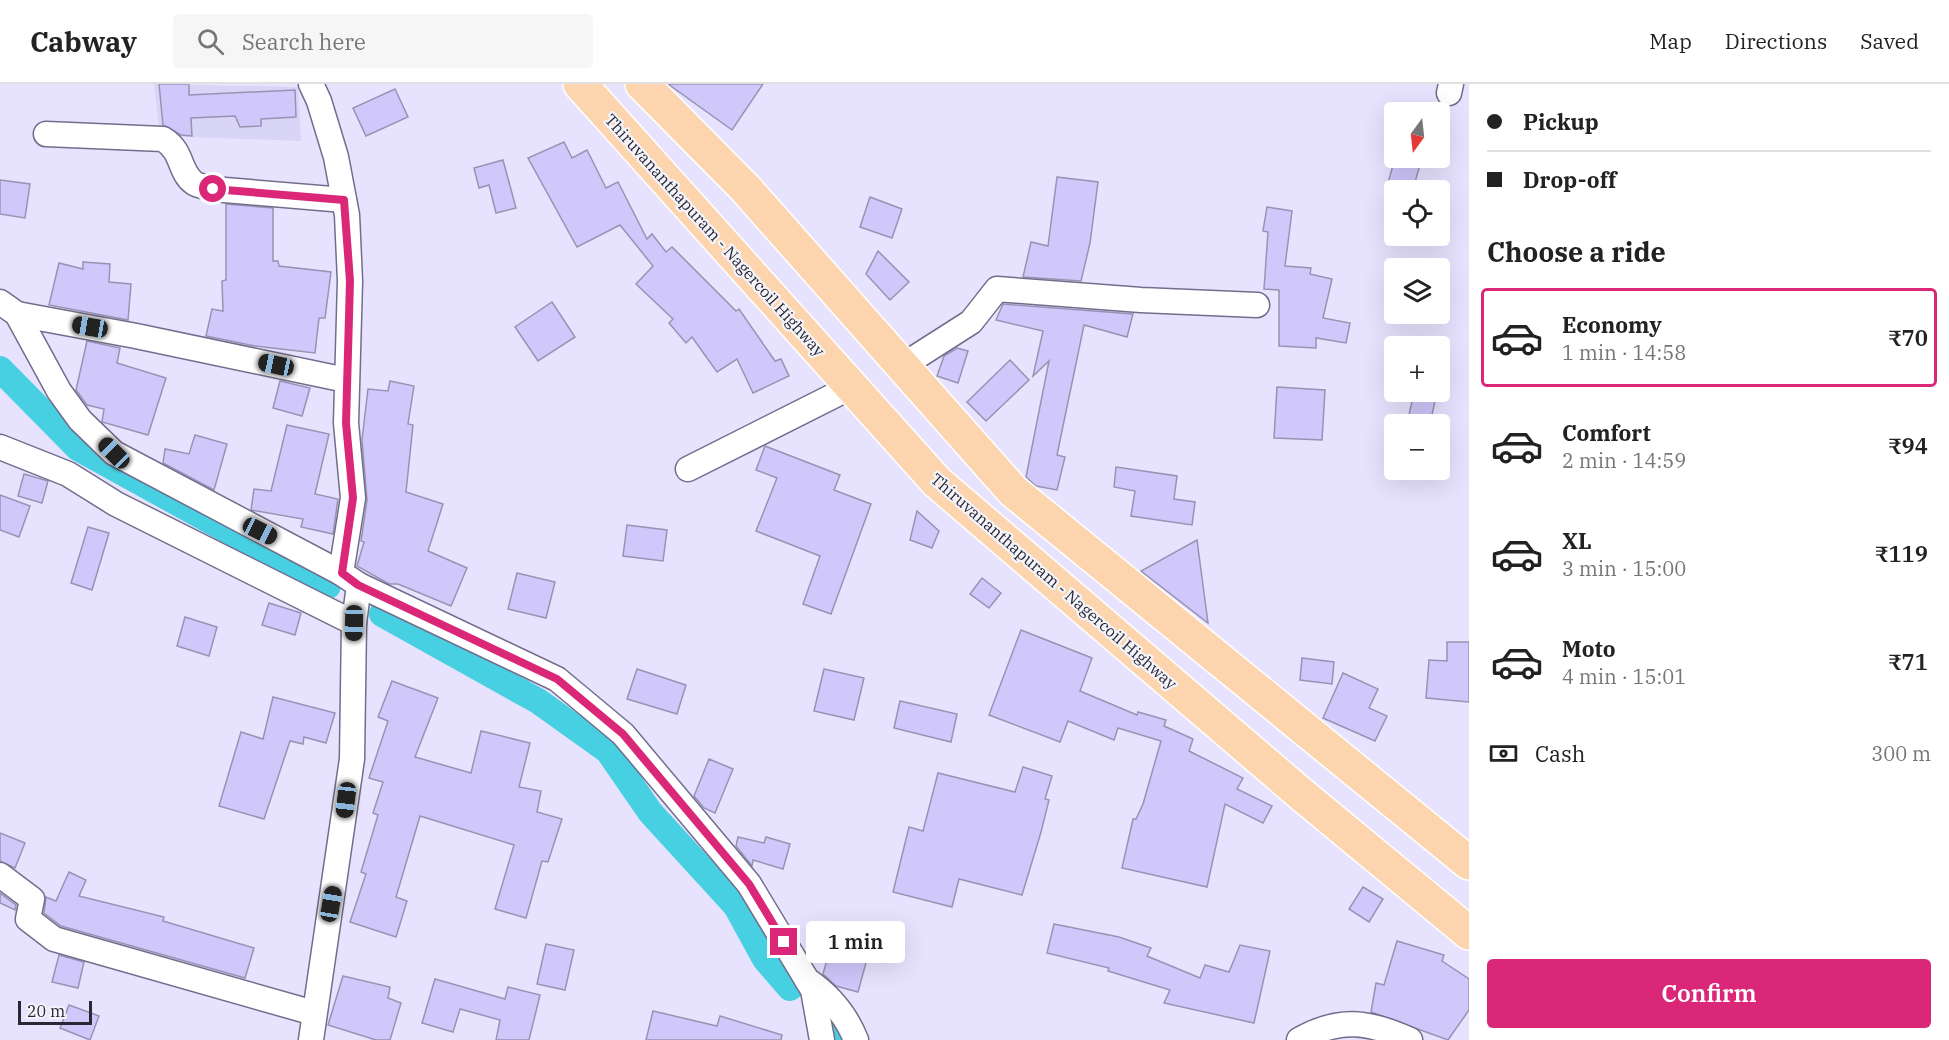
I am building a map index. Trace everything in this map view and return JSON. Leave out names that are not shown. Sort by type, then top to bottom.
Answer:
[{"type":"main road","name":"Thiruvananthapuram - Nagercoil Highway","points":[[580,84],[937,482],[1301,794],[1469,933]]},
{"type":"main road","points":[[642,84],[745,188],[1013,491],[1469,863]]},
{"type":"street","points":[[310,84],[319,101],[336,157],[344,200],[350,281],[346,423],[353,498],[350,579],[354,623],[352,759],[311,1040]]},
{"type":"street","points":[[46,134],[163,139],[175,146],[186,173],[194,183],[213,189],[344,200]]},
{"type":"street","points":[[903,366],[972,322],[997,289],[1142,300],[1257,305]]},
{"type":"street","points":[[9,308],[346,380]]},
{"type":"street","points":[[9,308],[58,391],[80,420],[114,453],[350,579],[557,679],[623,734],[749,884],[813,990],[822,1040]]},
{"type":"street","points":[[688,469],[851,387]]},
{"type":"street","points":[[0,447],[68,474],[126,509],[354,623]]},
{"type":"street","points":[[0,876],[32,899],[28,919],[54,939],[314,1014]]},
{"type":"street","points":[[807,980],[825,993],[836,1005],[856,1040]]},
{"type":"street","points":[[1299,1040],[1330,1026],[1355,1022],[1388,1030],[1410,1040]]},
{"type":"shaded area","points":[[154,84],[298,87],[301,141],[160,136]]},
{"type":"building","points":[[159,84],[189,84],[189,95],[295,90],[296,117],[261,119],[261,126],[240,127],[235,116],[191,118],[192,136],[181,135],[163,125]]},
{"type":"building","points":[[668,84],[763,84],[732,130]]},
{"type":"building","points":[[395,89],[408,117],[366,136],[353,108]]},
{"type":"building","points":[[564,142],[572,158],[587,150],[606,188],[618,182],[647,239],[652,234],[666,252],[672,247],[736,311],[739,309],[775,361],[781,359],[789,376],[753,393],[737,359],[717,372],[692,337],[686,343],[669,323],[673,319],[636,284],[653,266],[620,225],[577,247],[528,158]]},
{"type":"building","points":[[503,160],[516,208],[496,213],[489,185],[479,188],[474,168]]},
{"type":"building","points":[[1392,168],[1419,168],[1416,180],[1389,180]]},
{"type":"building","points":[[1057,177],[1098,182],[1090,243],[1081,281],[1023,277],[1031,242],[1048,246]]},
{"type":"building","points":[[0,180],[30,184],[25,218],[0,214]]},
{"type":"building","points":[[870,197],[902,209],[892,238],[860,227]]},
{"type":"building","points":[[226,204],[273,208],[273,261],[278,261],[279,266],[331,272],[325,318],[319,318],[315,353],[255,346],[206,336],[212,309],[223,311],[222,281],[226,280]]},
{"type":"building","points":[[1267,207],[1292,211],[1285,266],[1311,268],[1310,274],[1332,279],[1323,318],[1350,323],[1346,343],[1316,338],[1316,348],[1279,346],[1279,290],[1264,289],[1268,232],[1263,231]]},
{"type":"building","points":[[878,251],[909,282],[890,300],[866,274]]},
{"type":"building","points":[[83,262],[110,264],[109,282],[131,284],[128,320],[49,305],[59,263],[83,269]]},
{"type":"building","points":[[552,302],[575,337],[538,361],[515,327]]},
{"type":"building","points":[[1003,304],[1133,314],[1127,337],[1084,325],[1057,455],[1065,457],[1057,490],[1036,486],[1026,477],[1049,361],[1033,376],[1043,331],[996,320]]},
{"type":"building","points":[[87,341],[120,348],[117,363],[166,378],[148,435],[102,422],[104,409],[87,405],[76,390]]},
{"type":"building","points":[[957,348],[968,351],[958,383],[937,376],[944,356]]},
{"type":"building","points":[[1010,360],[1029,380],[986,421],[967,402]]},
{"type":"building","points":[[280,381],[310,388],[302,416],[273,408]]},
{"type":"building","points":[[390,381],[414,386],[408,424],[413,425],[406,492],[443,504],[428,551],[467,568],[451,606],[398,584],[389,584],[357,566],[364,542],[361,541],[367,500],[362,440],[368,389],[388,391]]},
{"type":"building","points":[[1277,387],[1325,390],[1322,440],[1274,438]]},
{"type":"building","points":[[1412,402],[1435,402],[1432,414],[1409,414]]},
{"type":"building","points":[[287,425],[329,434],[315,494],[338,499],[333,534],[301,527],[303,519],[251,510],[254,489],[271,491]]},
{"type":"building","points":[[195,435],[227,444],[214,490],[163,463],[165,449],[189,454]]},
{"type":"building","points":[[765,446],[840,475],[834,490],[871,504],[831,614],[803,604],[820,556],[756,531],[777,478],[756,470]]},
{"type":"building","points":[[1116,467],[1177,476],[1174,499],[1195,502],[1192,525],[1131,516],[1135,491],[1114,487]]},
{"type":"building","points":[[24,474],[48,481],[42,503],[18,496]]},
{"type":"building","points":[[0,495],[30,506],[19,537],[0,530]]},
{"type":"building","points":[[917,511],[939,531],[932,548],[910,540]]},
{"type":"building","points":[[627,525],[667,530],[663,561],[623,556]]},
{"type":"building","points":[[88,527],[109,533],[92,590],[71,583]]},
{"type":"building","points":[[1197,540],[1208,623],[1141,571]]},
{"type":"building","points":[[517,573],[555,582],[546,618],[508,609]]},
{"type":"building","points":[[982,578],[1001,593],[989,608],[970,594]]},
{"type":"building","points":[[269,603],[301,613],[295,635],[262,625]]},
{"type":"building","points":[[185,617],[217,627],[209,656],[177,646]]},
{"type":"building","points":[[1021,630],[1092,658],[1080,691],[1137,715],[1138,712],[1166,720],[1164,726],[1193,739],[1189,751],[1243,778],[1237,789],[1272,806],[1263,823],[1225,804],[1207,887],[1122,868],[1133,819],[1136,819],[1143,804],[1161,741],[1118,728],[1114,740],[1068,721],[1060,742],[989,715]]},
{"type":"building","points":[[1447,642],[1469,642],[1469,702],[1426,698],[1429,660],[1447,661]]},
{"type":"building","points":[[1302,658],[1334,662],[1332,684],[1300,680]]},
{"type":"building","points":[[637,669],[686,685],[677,714],[627,699]]},
{"type":"building","points":[[824,669],[864,678],[854,720],[814,711]]},
{"type":"building","points":[[1343,673],[1378,689],[1369,708],[1387,716],[1375,741],[1323,718]]},
{"type":"building","points":[[392,681],[438,698],[415,757],[471,773],[481,731],[530,743],[519,787],[541,791],[537,812],[562,819],[548,862],[542,861],[526,918],[495,909],[514,845],[420,816],[396,897],[407,901],[396,937],[350,922],[366,874],[361,872],[378,815],[373,813],[383,782],[369,778],[388,721],[378,717]]},
{"type":"building","points":[[273,697],[335,713],[326,743],[304,737],[303,744],[290,741],[264,819],[219,806],[241,732],[263,739]]},
{"type":"building","points":[[900,701],[957,714],[951,742],[894,728]]},
{"type":"building","points":[[709,759],[733,769],[715,813],[704,808],[694,796]]},
{"type":"building","points":[[1023,767],[1052,776],[1045,799],[1049,800],[1041,832],[1022,895],[959,879],[952,907],[893,892],[909,827],[923,831],[938,773],[1015,792]]},
{"type":"building","points":[[0,833],[25,843],[15,868],[0,861]]},
{"type":"building","points":[[738,837],[764,843],[766,837],[790,844],[783,869],[753,860],[752,866],[736,846]]},
{"type":"building","points":[[69,872],[86,880],[79,896],[164,917],[163,921],[254,948],[245,978],[61,926],[44,913],[46,897],[56,901]]},
{"type":"building","points":[[1363,887],[1383,899],[1369,922],[1349,909]]},
{"type":"building","points":[[0,893],[16,905],[15,910],[0,903]]},
{"type":"building","points":[[1054,924],[1119,937],[1151,948],[1147,956],[1200,978],[1205,965],[1229,972],[1240,945],[1270,951],[1254,1023],[1164,1003],[1170,990],[1108,971],[1109,968],[1047,953]]},
{"type":"building","points":[[1397,941],[1444,955],[1442,961],[1469,979],[1469,1010],[1448,1040],[1371,1012],[1376,983],[1384,985]]},
{"type":"building","points":[[546,944],[574,950],[565,990],[537,984]]},
{"type":"building","points":[[830,949],[867,959],[858,992],[836,986],[823,974]]},
{"type":"building","points":[[59,955],[84,962],[78,988],[52,982]]},
{"type":"building","points":[[343,976],[390,987],[388,998],[401,1003],[390,1040],[376,1040],[328,1025]]},
{"type":"building","points":[[435,979],[505,999],[508,987],[540,995],[529,1040],[496,1040],[500,1020],[460,1009],[453,1032],[422,1023]]},
{"type":"building","points":[[69,1005],[99,1016],[90,1040],[60,1028]]},
{"type":"building","points":[[653,1011],[717,1026],[720,1016],[782,1035],[781,1040],[646,1040]]},
{"type":"waterway","points":[[0,369],[78,448],[328,586]]},
{"type":"waterway","points":[[382,614],[538,701],[608,751],[650,812],[736,906],[765,959],[790,988]]},
{"type":"waterway","points":[[832,1018],[841,1040]]},
{"type":"route","points":[[213,189],[344,200],[347,215],[350,281],[346,423],[353,498],[342,573],[358,585],[557,679],[623,734],[749,884],[784,942]]}]
